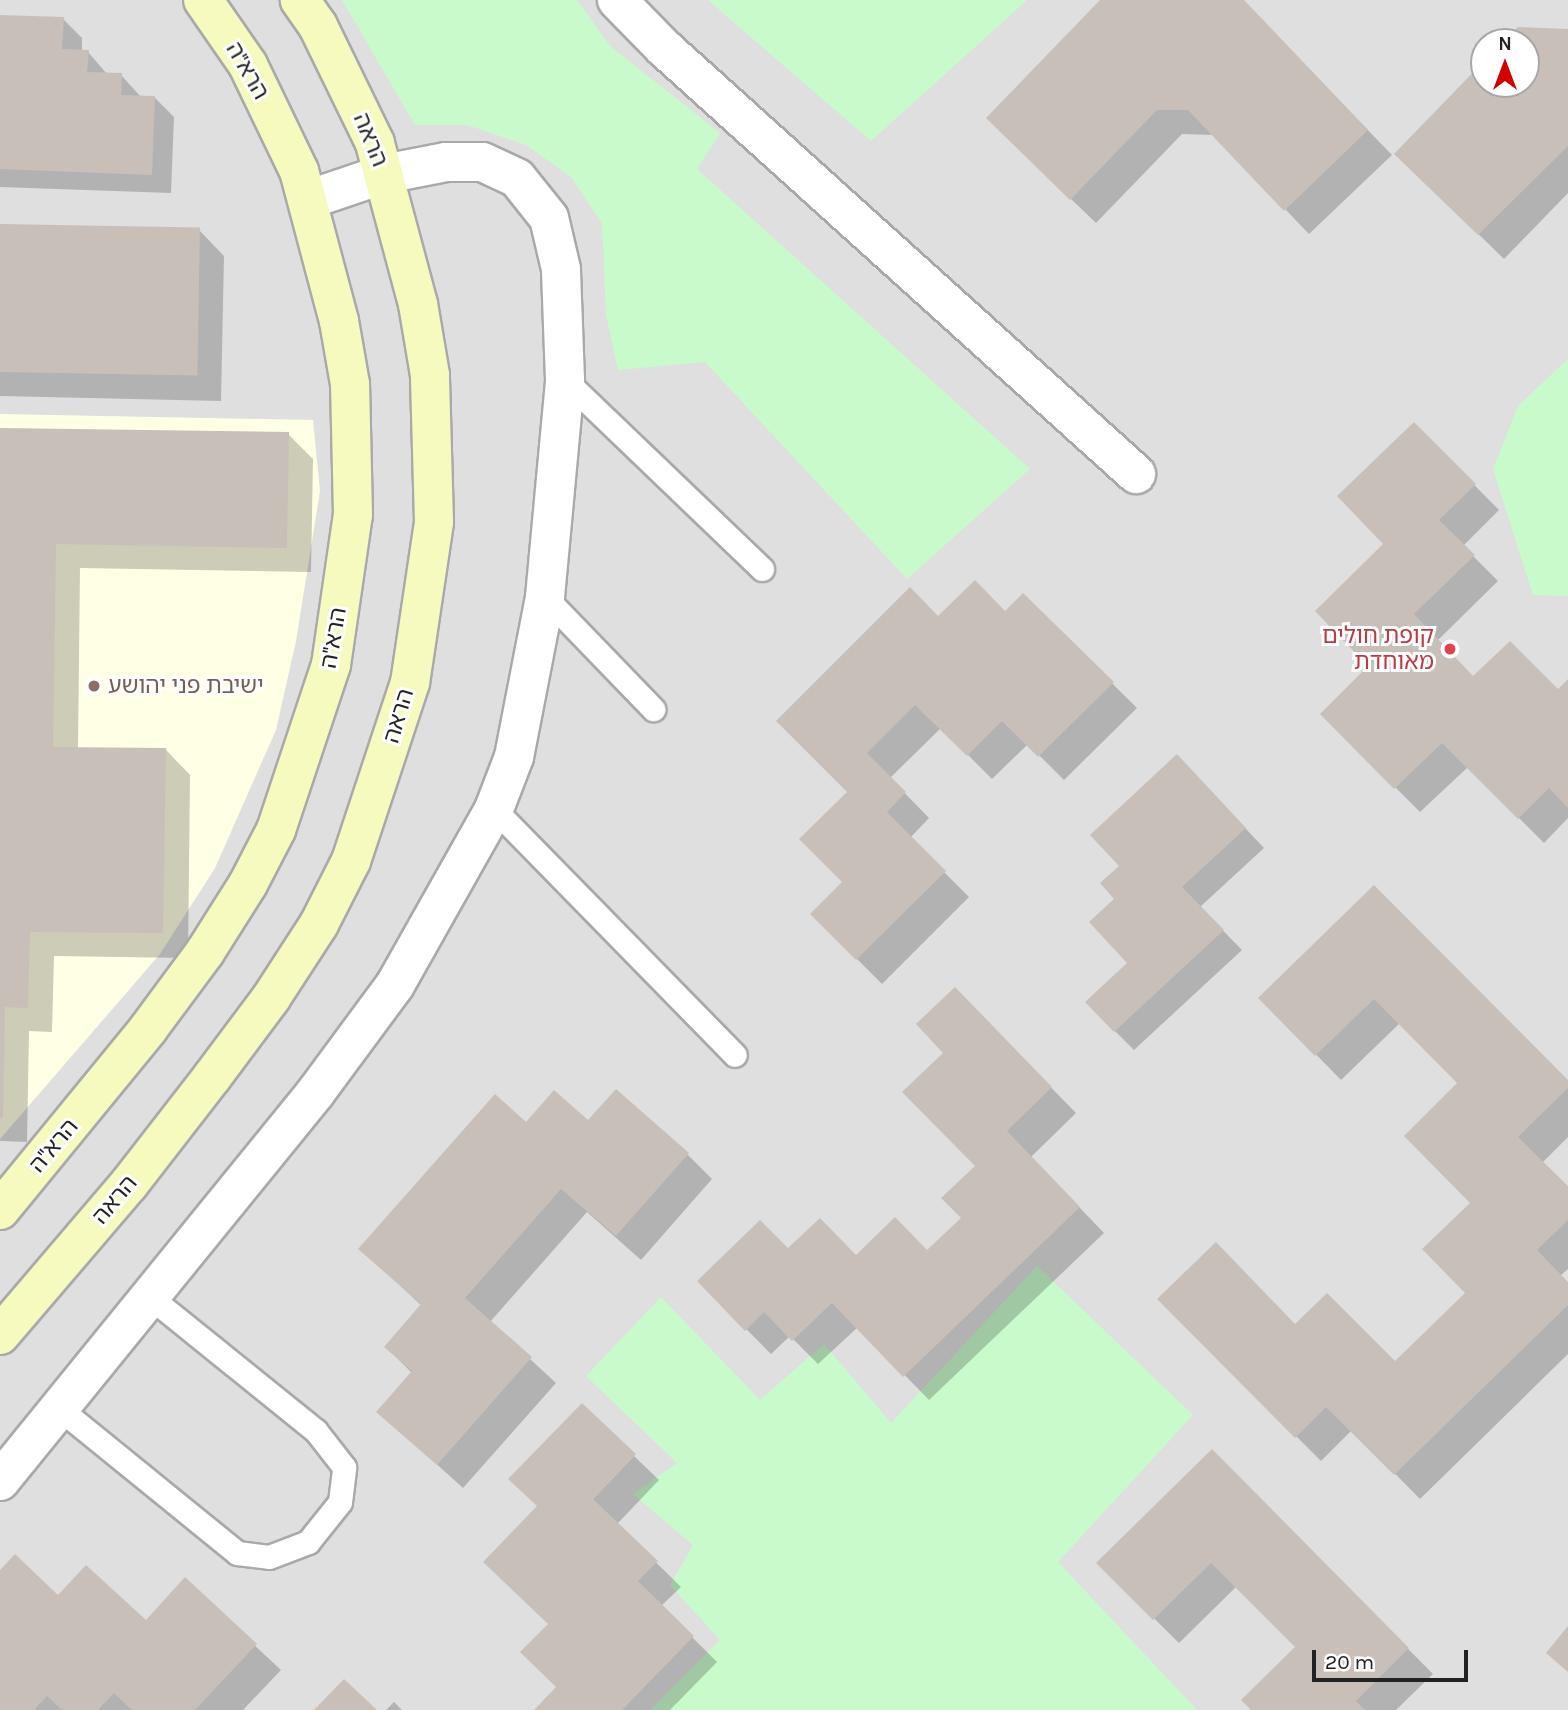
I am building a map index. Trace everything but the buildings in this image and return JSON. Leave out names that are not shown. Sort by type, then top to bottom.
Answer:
[{"type":"street","name":"הרא''ה","points":[[0,1210],[148,1029],[205,953],[248,884],[276,830],[331,665],[353,516],[350,384],[339,321],[299,171],[248,65],[203,0]]},
{"type":"street","name":"הראה","points":[[0,1335],[129,1184],[271,998],[319,924],[351,861],[410,683],[434,522],[430,375],[418,304],[375,142],[318,26],[300,0]]},
{"type":"street","points":[[617,0],[674,57],[1136,474]]},
{"type":"street","points":[[0,1481],[316,1092],[395,985],[494,809],[514,757],[545,597],[565,380],[561,269],[549,218],[517,178],[482,162],[446,162],[384,174],[307,201]]},
{"type":"lane","points":[[565,380],[762,569]]},
{"type":"lane","points":[[545,597],[653,709]]},
{"type":"lane","points":[[494,809],[735,1055]]},
{"type":"lane","points":[[60,1409],[237,1553],[269,1557],[308,1542],[340,1502],[344,1466],[316,1431],[151,1298]]},
{"type":"shaded area","points":[[0,0],[1568,0],[1568,1710],[0,1710]]},
{"type":"shaded area","points":[[0,414],[313,420],[320,491],[296,641],[276,730],[215,868],[160,954],[0,1139]]},
{"type":"green space","points":[[342,0],[577,0],[610,46],[720,133],[697,169],[1030,469],[907,579],[705,362],[618,370],[606,315],[602,224],[571,177],[526,145],[467,125],[415,125]]},
{"type":"green space","points":[[708,0],[1027,0],[871,141]]},
{"type":"green space","points":[[1568,359],[1568,596],[1533,595],[1493,469],[1518,406]]},
{"type":"green space","points":[[1037,1266],[1193,1415],[1058,1562],[1197,1710],[650,1710],[720,1640],[670,1585],[693,1545],[633,1494],[677,1463],[586,1376],[661,1297],[760,1400],[824,1344],[891,1423]]},
{"type":"place","name":"קופת חולים מאוחדת","points":[[1450,649]]},
{"type":"place","name":"ישיבת פני יהושע","points":[[94,686]]}]
